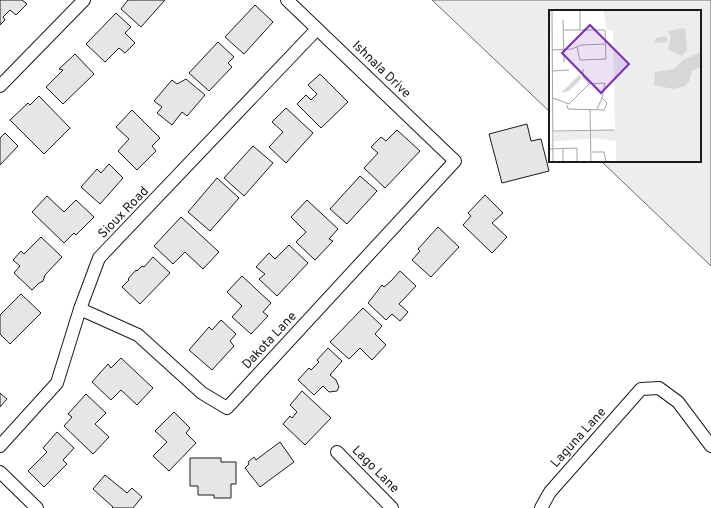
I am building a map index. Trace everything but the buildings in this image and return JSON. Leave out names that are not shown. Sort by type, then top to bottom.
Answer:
[{"type":"street","points":[[0,86],[84,0]]},
{"type":"street","name":"Ishnala Drive","points":[[287,0],[455,161]]},
{"type":"street","name":"Sioux Road","points":[[0,446],[57,383],[80,309],[99,258],[317,29]]},
{"type":"street","name":"Dakota Lane","points":[[80,309],[138,335],[202,393],[227,408],[455,161]]},
{"type":"street","name":"Laguna Lane","points":[[541,508],[550,492],[641,390],[659,388],[678,402],[711,446]]},
{"type":"street","name":"Lago Lane","points":[[337,452],[392,508]]},
{"type":"street","points":[[0,472],[37,508]]},
{"type":"shaded area","points":[[432,0],[711,0],[711,266],[602,162],[701,162],[701,10],[549,10],[549,111]]}]
